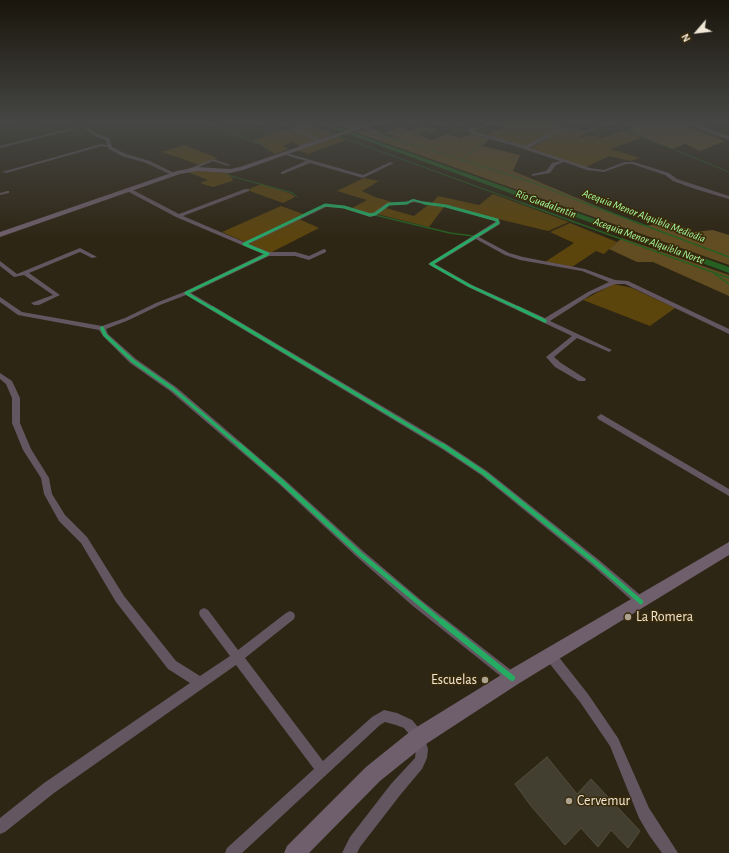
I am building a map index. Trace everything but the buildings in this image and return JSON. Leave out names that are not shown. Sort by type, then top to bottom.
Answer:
[{"type":"main road","points":[[0,235],[174,174],[197,169],[230,171],[258,162]]},
{"type":"main road","points":[[294,853],[330,815],[373,774],[419,737],[512,678],[729,548]]},
{"type":"street","points":[[4,172],[40,162]]},
{"type":"street","points":[[147,162],[174,174]]},
{"type":"street","points":[[185,171],[208,162]]},
{"type":"street","points":[[219,162],[230,165],[219,171]]},
{"type":"street","points":[[283,173],[308,162]]},
{"type":"street","points":[[313,162],[363,177],[392,163]]},
{"type":"street","points":[[534,175],[548,172],[554,164],[561,162]]},
{"type":"street","points":[[566,162],[596,171],[604,171],[626,163],[632,163],[667,174],[675,180],[729,198]]},
{"type":"street","points":[[129,190],[178,216],[268,254],[295,254],[309,258],[324,251]]},
{"type":"street","points":[[178,216],[247,190]]},
{"type":"street","points":[[0,194],[7,192]]},
{"type":"street","points":[[244,244],[325,205],[344,207],[370,215],[375,214],[389,204],[413,200],[452,207],[497,220],[498,223],[431,264],[470,286],[609,350]]},
{"type":"street","points":[[476,237],[514,257],[583,270],[614,282],[626,282],[729,332]]},
{"type":"street","points":[[0,263],[16,276],[80,250],[94,257]]},
{"type":"street","points":[[0,299],[20,314],[102,328],[127,319],[158,304],[186,293],[268,254]]},
{"type":"street","points":[[24,272],[57,295],[39,303],[34,302]]},
{"type":"street","points":[[545,321],[590,293],[614,282]]},
{"type":"street","points":[[186,293],[445,447],[484,473],[566,538],[641,602]]},
{"type":"street","points":[[102,328],[105,335],[133,361],[174,389],[282,482],[360,554],[418,604],[512,678]]},
{"type":"street","points":[[577,335],[550,357],[558,365],[582,379]]},
{"type":"street","points":[[0,375],[9,383],[16,398],[16,423],[27,450],[45,478],[48,494],[62,518],[84,540],[120,598],[172,665],[200,682]]},
{"type":"street","points":[[601,417],[729,493]]},
{"type":"street","points":[[204,613],[322,769]]},
{"type":"street","points":[[0,827],[49,788],[238,657],[290,616]]},
{"type":"street","points":[[550,655],[584,698],[614,742],[644,813],[654,830],[671,853]]},
{"type":"street","points":[[232,853],[363,731],[384,716],[397,719],[408,724],[419,737],[422,749],[421,758],[418,765],[396,789],[348,853]]},
{"type":"shaded area","points":[[191,162],[208,162],[200,165]]},
{"type":"shaded area","points":[[439,162],[517,162],[513,171],[644,226],[670,222],[694,232],[713,230],[729,235],[729,265]]},
{"type":"shaded area","points":[[568,162],[597,162],[586,167]]},
{"type":"shaded area","points":[[185,171],[227,173],[233,179],[232,181],[213,187],[200,183],[208,180]]},
{"type":"shaded area","points":[[364,178],[379,181],[362,191],[392,202],[375,214],[370,215],[350,209],[367,200],[337,191]]},
{"type":"shaded area","points":[[261,184],[292,194],[295,197],[283,203],[247,190]]},
{"type":"shaded area","points":[[493,194],[569,222],[548,231],[432,203],[438,196],[479,205]]},
{"type":"shaded area","points":[[428,205],[444,207],[429,227],[377,214],[386,208],[414,216]]},
{"type":"shaded area","points":[[281,206],[303,214],[245,242],[222,232]]},
{"type":"shaded area","points":[[299,219],[319,228],[270,253],[249,244]]},
{"type":"shaded area","points":[[570,223],[617,242],[604,254],[596,251],[572,267],[545,262],[574,243],[550,232]]},
{"type":"shaded area","points":[[622,238],[729,275],[729,296],[653,262],[637,262],[609,249]]},
{"type":"shaded area","points":[[614,284],[632,288],[675,308],[650,326],[583,300]]},
{"type":"waterway","name":"Acequia Menor Alquibla Norte","points":[[409,162],[525,204]]},
{"type":"waterway","name":"Río Guadalentín","points":[[429,162],[729,270]]},
{"type":"waterway","name":"Acequia Menor Alquibla Mediodía","points":[[468,162],[532,182],[587,204]]},
{"type":"waterway","points":[[704,162],[729,172]]},
{"type":"waterway","points":[[229,174],[231,176],[293,193],[297,197]]},
{"type":"waterway","name":"Acequia Menor Alquibla Norte","points":[[522,203],[729,278]]},
{"type":"waterway","name":"Acequia Menor Alquibla Mediodía","points":[[585,203],[729,257]]},
{"type":"waterway","points":[[375,215],[450,233],[473,236]]},
{"type":"waterway","name":"Acequia Menor Alquibla Norte","points":[[715,274],[729,284]]},
{"type":"cycle path","points":[[545,321],[470,286],[431,264],[498,223],[497,220],[446,206],[413,200],[407,203],[389,204],[375,214],[370,215],[344,207],[325,205],[244,244],[268,254],[186,293],[445,447],[484,473],[596,563],[641,602]]},
{"type":"cycle path","points":[[102,328],[105,335],[133,361],[173,389],[282,482],[360,554],[417,603],[512,678]]},
{"type":"place","name":"La Romera","points":[[628,617]]},
{"type":"place","name":"Escuelas","points":[[485,680]]},
{"type":"place","name":"Cervemur","points":[[569,801]]}]
